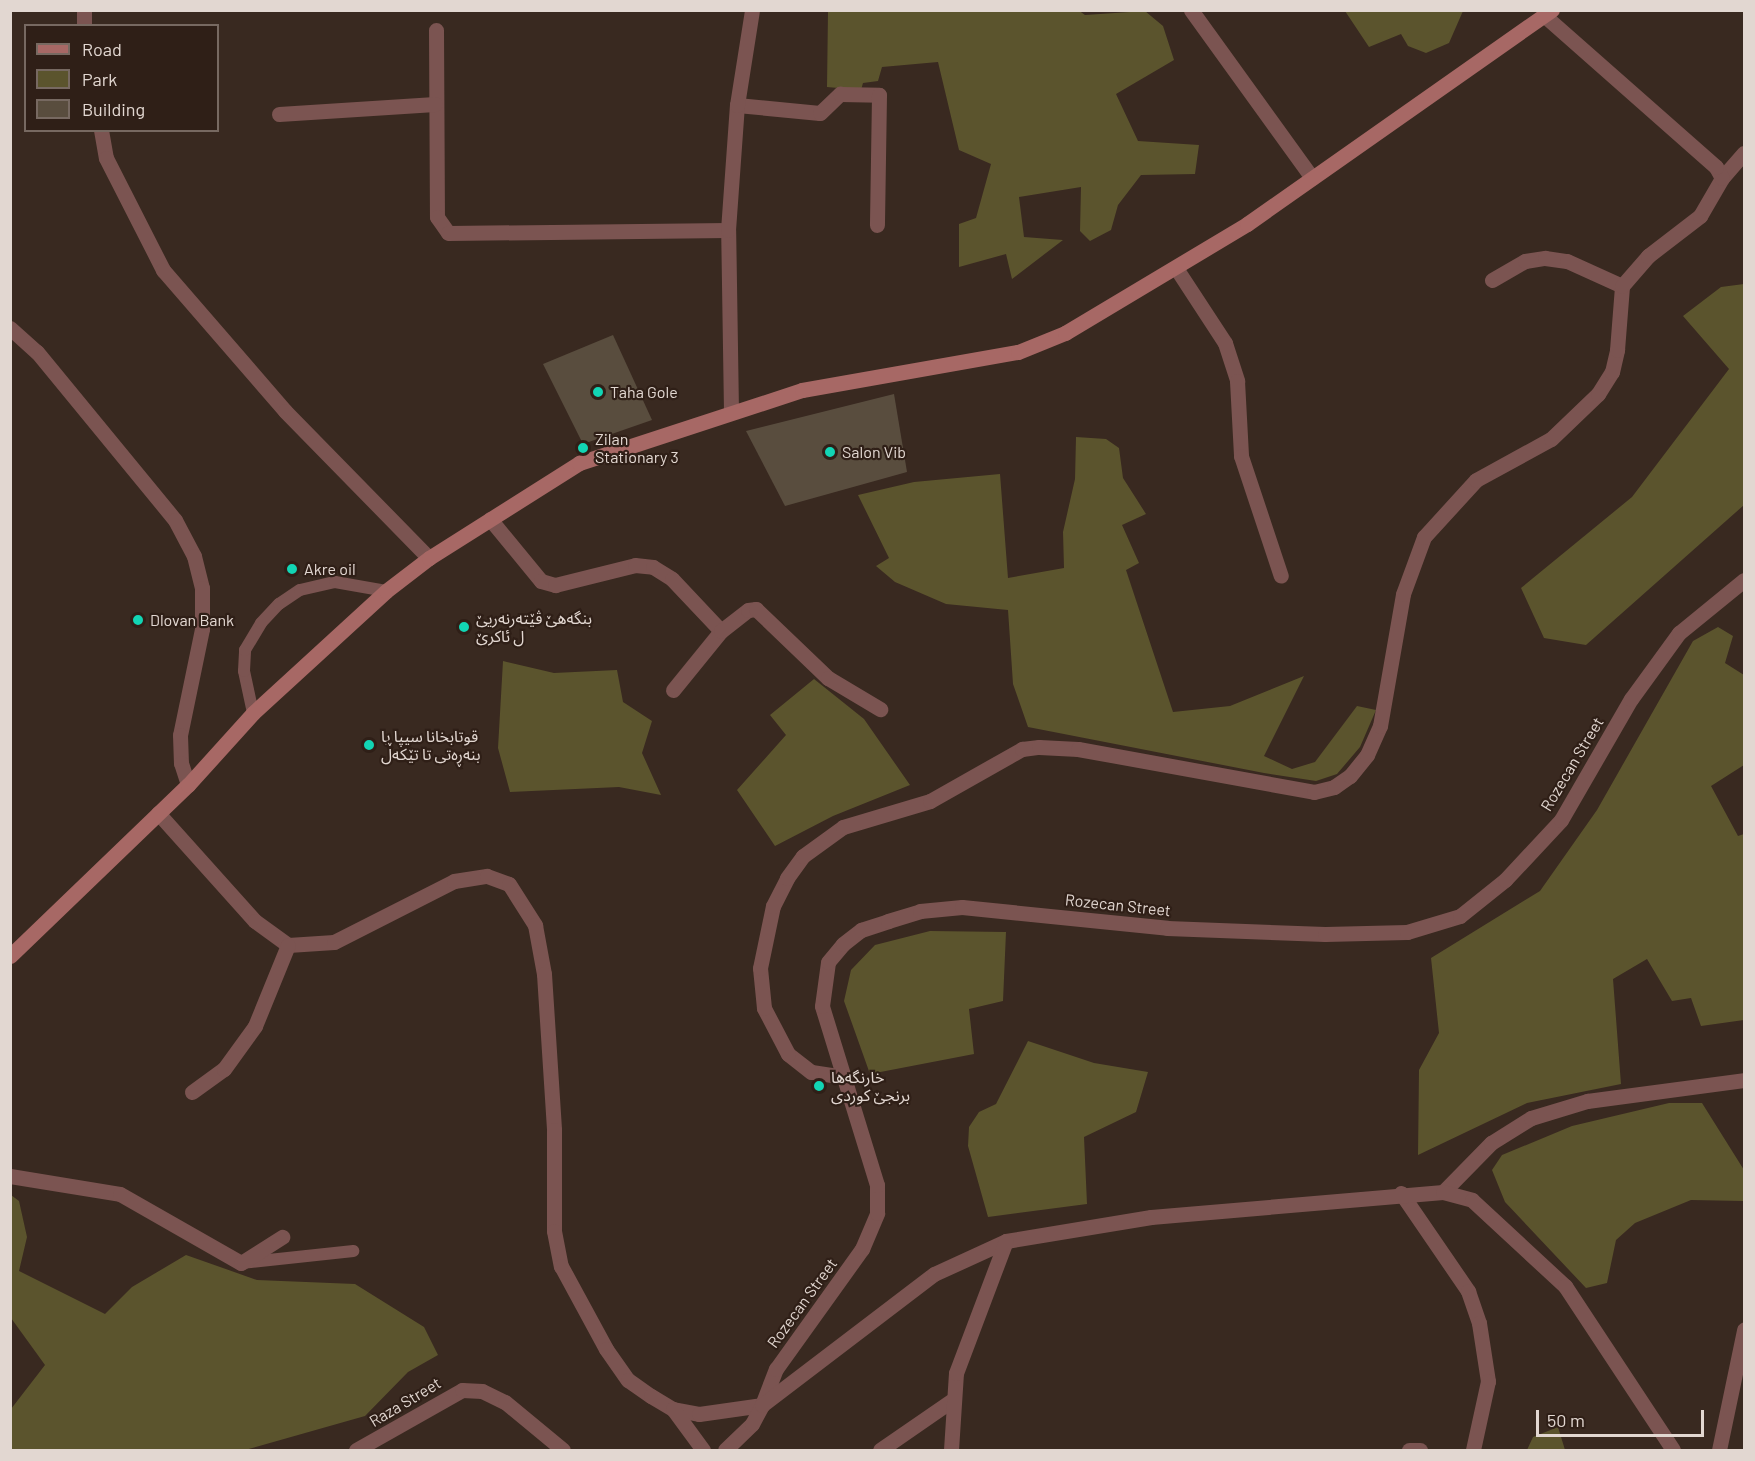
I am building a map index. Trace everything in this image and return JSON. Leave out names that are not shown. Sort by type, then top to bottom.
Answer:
[{"type":"street","points":[[731,411],[728,230],[737,105],[752,10]]},
{"type":"street","points":[[1191,10],[1312,178]]},
{"type":"street","points":[[10,956],[189,784],[253,713],[386,591],[429,558],[579,463],[731,411],[802,390],[1018,352],[1102,314],[1312,178],[1548,13],[1716,167],[1722,178]]},
{"type":"street","points":[[436,30],[437,217],[448,233],[728,230]]},
{"type":"street","points":[[737,105],[820,113],[840,94],[879,95],[878,225]]},
{"type":"street","points":[[279,114],[435,104]]},
{"type":"street","points":[[101,132],[106,158],[163,270],[285,411],[429,558]]},
{"type":"street","points":[[844,1077],[811,1072],[788,1054],[764,1008],[760,968],[764,938],[773,906],[802,856],[843,827],[930,801],[1022,749],[1039,747],[1078,749],[1314,792],[1334,787],[1367,755],[1380,726],[1403,594],[1424,537],[1476,480],[1551,439],[1598,394],[1612,372],[1617,350],[1622,286],[1648,256],[1700,216],[1722,178],[1744,153]]},
{"type":"street","points":[[1492,280],[1525,261],[1545,258],[1567,261],[1622,286]]},
{"type":"street","points":[[1176,268],[1225,343],[1237,381],[1241,456],[1281,576]]},
{"type":"street","points":[[10,328],[37,352],[175,520],[194,556],[202,588],[202,629],[180,735],[181,763],[189,784]]},
{"type":"street","points":[[490,519],[542,581],[555,585],[635,565],[653,567],[672,579],[721,631]]},
{"type":"street","name":"Rozecan Street","points":[[762,1406],[776,1369],[862,1249],[876,1213],[877,1185],[822,1006],[828,962],[861,930],[920,911],[999,907],[1167,928],[1324,934],[1407,932],[1460,916],[1505,880],[1561,820],[1631,699],[1679,633],[1744,580]]},
{"type":"street","points":[[674,690],[721,631],[748,610],[756,609],[828,678],[880,709]]},
{"type":"street","points":[[158,813],[255,921],[288,945],[334,942],[454,881],[487,876],[509,884],[535,925],[544,975],[554,1130],[554,1231],[561,1266],[628,1380],[673,1409],[703,1450]]},
{"type":"street","points":[[192,1092],[224,1069],[255,1026],[288,945]]},
{"type":"street","points":[[1443,1192],[1491,1143],[1531,1118],[1587,1101],[1744,1080]]},
{"type":"street","points":[[10,1176],[120,1194],[241,1263],[282,1237]]},
{"type":"street","points":[[725,1450],[752,1424],[762,1406],[934,1274],[1006,1241],[1139,1219],[1401,1193],[1443,1192],[1472,1200],[1565,1286],[1673,1450]]},
{"type":"street","points":[[1401,1193],[1468,1291],[1479,1323],[1488,1381],[1473,1450]]},
{"type":"street","points":[[951,1450],[951,1401],[979,1302],[1006,1241]]},
{"type":"street","points":[[1719,1450],[1744,1330]]},
{"type":"street","name":"Raza Street","points":[[356,1450],[462,1390],[482,1391],[505,1402],[562,1450]]},
{"type":"street","points":[[880,1450],[951,1401]]},
{"type":"street","points":[[673,1409],[725,1413],[762,1406]]},
{"type":"street","points":[[1409,1450],[1420,1450]]},
{"type":"lane","points":[[253,713],[244,671],[246,650],[261,622],[279,604],[300,590],[335,582],[386,591]]},
{"type":"lane","points":[[241,1263],[352,1251]]},
{"type":"green space","points":[[1078,10],[1085,15],[1145,11],[1163,26],[1174,60],[1116,94],[1138,141],[1199,145],[1195,174],[1141,175],[1118,205],[1111,230],[1090,241],[1080,231],[1081,187],[1019,197],[1024,237],[1063,240],[1012,279],[1006,254],[959,267],[959,224],[976,218],[991,164],[959,150],[938,62],[882,67],[878,81],[863,83],[861,90],[827,87],[828,11]]},
{"type":"green space","points":[[1345,11],[1463,11],[1449,43],[1426,53],[1408,46],[1401,34],[1369,47]]},
{"type":"green space","points":[[1744,284],[1744,505],[1586,645],[1544,638],[1521,588],[1632,497],[1729,369],[1683,316],[1721,287]]},
{"type":"green space","points":[[1076,437],[1106,439],[1119,448],[1123,478],[1146,514],[1122,525],[1139,563],[1126,570],[1173,712],[1230,706],[1304,676],[1264,756],[1292,769],[1315,762],[1357,706],[1376,710],[1360,747],[1337,774],[1316,781],[1028,727],[1013,684],[1008,610],[946,604],[895,582],[876,566],[889,558],[858,495],[914,482],[1000,474],[1008,578],[1064,568],[1063,532],[1075,479]]},
{"type":"green space","points":[[1718,627],[1733,636],[1725,663],[1744,675],[1744,765],[1711,786],[1738,836],[1744,834],[1744,1020],[1701,1026],[1691,998],[1672,1001],[1647,959],[1613,979],[1621,1084],[1527,1103],[1418,1155],[1419,1070],[1439,1033],[1431,958],[1540,891],[1597,810],[1693,641]]},
{"type":"green space","points":[[503,661],[554,673],[617,670],[623,702],[652,721],[642,753],[661,795],[619,787],[510,792],[498,748]]},
{"type":"green space","points":[[814,679],[864,719],[910,785],[833,816],[775,846],[737,790],[786,735],[770,715]]},
{"type":"green space","points":[[930,931],[1006,932],[1003,1001],[969,1009],[974,1054],[870,1074],[844,1001],[851,970],[875,945]]},
{"type":"green space","points":[[1028,1041],[1094,1063],[1148,1072],[1136,1112],[1084,1137],[1087,1204],[988,1217],[968,1146],[969,1127],[979,1112],[996,1104]]},
{"type":"green space","points":[[1669,1103],[1702,1103],[1744,1170],[1744,1201],[1691,1200],[1635,1223],[1616,1240],[1607,1283],[1586,1288],[1505,1202],[1492,1170],[1502,1155],[1572,1126]]},
{"type":"green space","points":[[11,1195],[19,1201],[27,1237],[19,1271],[105,1314],[132,1287],[186,1255],[257,1280],[355,1284],[424,1327],[438,1355],[408,1372],[365,1416],[245,1450],[11,1450],[11,1409],[45,1365],[11,1318]]},
{"type":"green space","points":[[1558,1427],[1565,1450],[1527,1450],[1533,1437]]},
{"type":"building","name":"Taha Gole","points":[[613,335],[652,420],[583,444],[543,364]]},
{"type":"building","name":"Salon Vib","points":[[894,394],[907,472],[785,506],[746,431]]},
{"type":"place","name":"Taha Gole","points":[[598,392]]},
{"type":"place","name":"Zilan Stationary 3","points":[[583,448]]},
{"type":"place","name":"Salon Vib","points":[[830,452]]},
{"type":"place","name":"Akre oil","points":[[292,569]]},
{"type":"place","name":"Dlovan Bank","points":[[138,620]]},
{"type":"place","name":"بنگەهێ ڤێتەرنەریێ ل ئاکرێ","points":[[464,627]]},
{"type":"place","name":"قوتابخانا سیپا یا بنەڕەتی تا تێکەڵ","points":[[369,745]]},
{"type":"place","name":"خارنگەها برنجێ کوردی","points":[[819,1086]]}]
